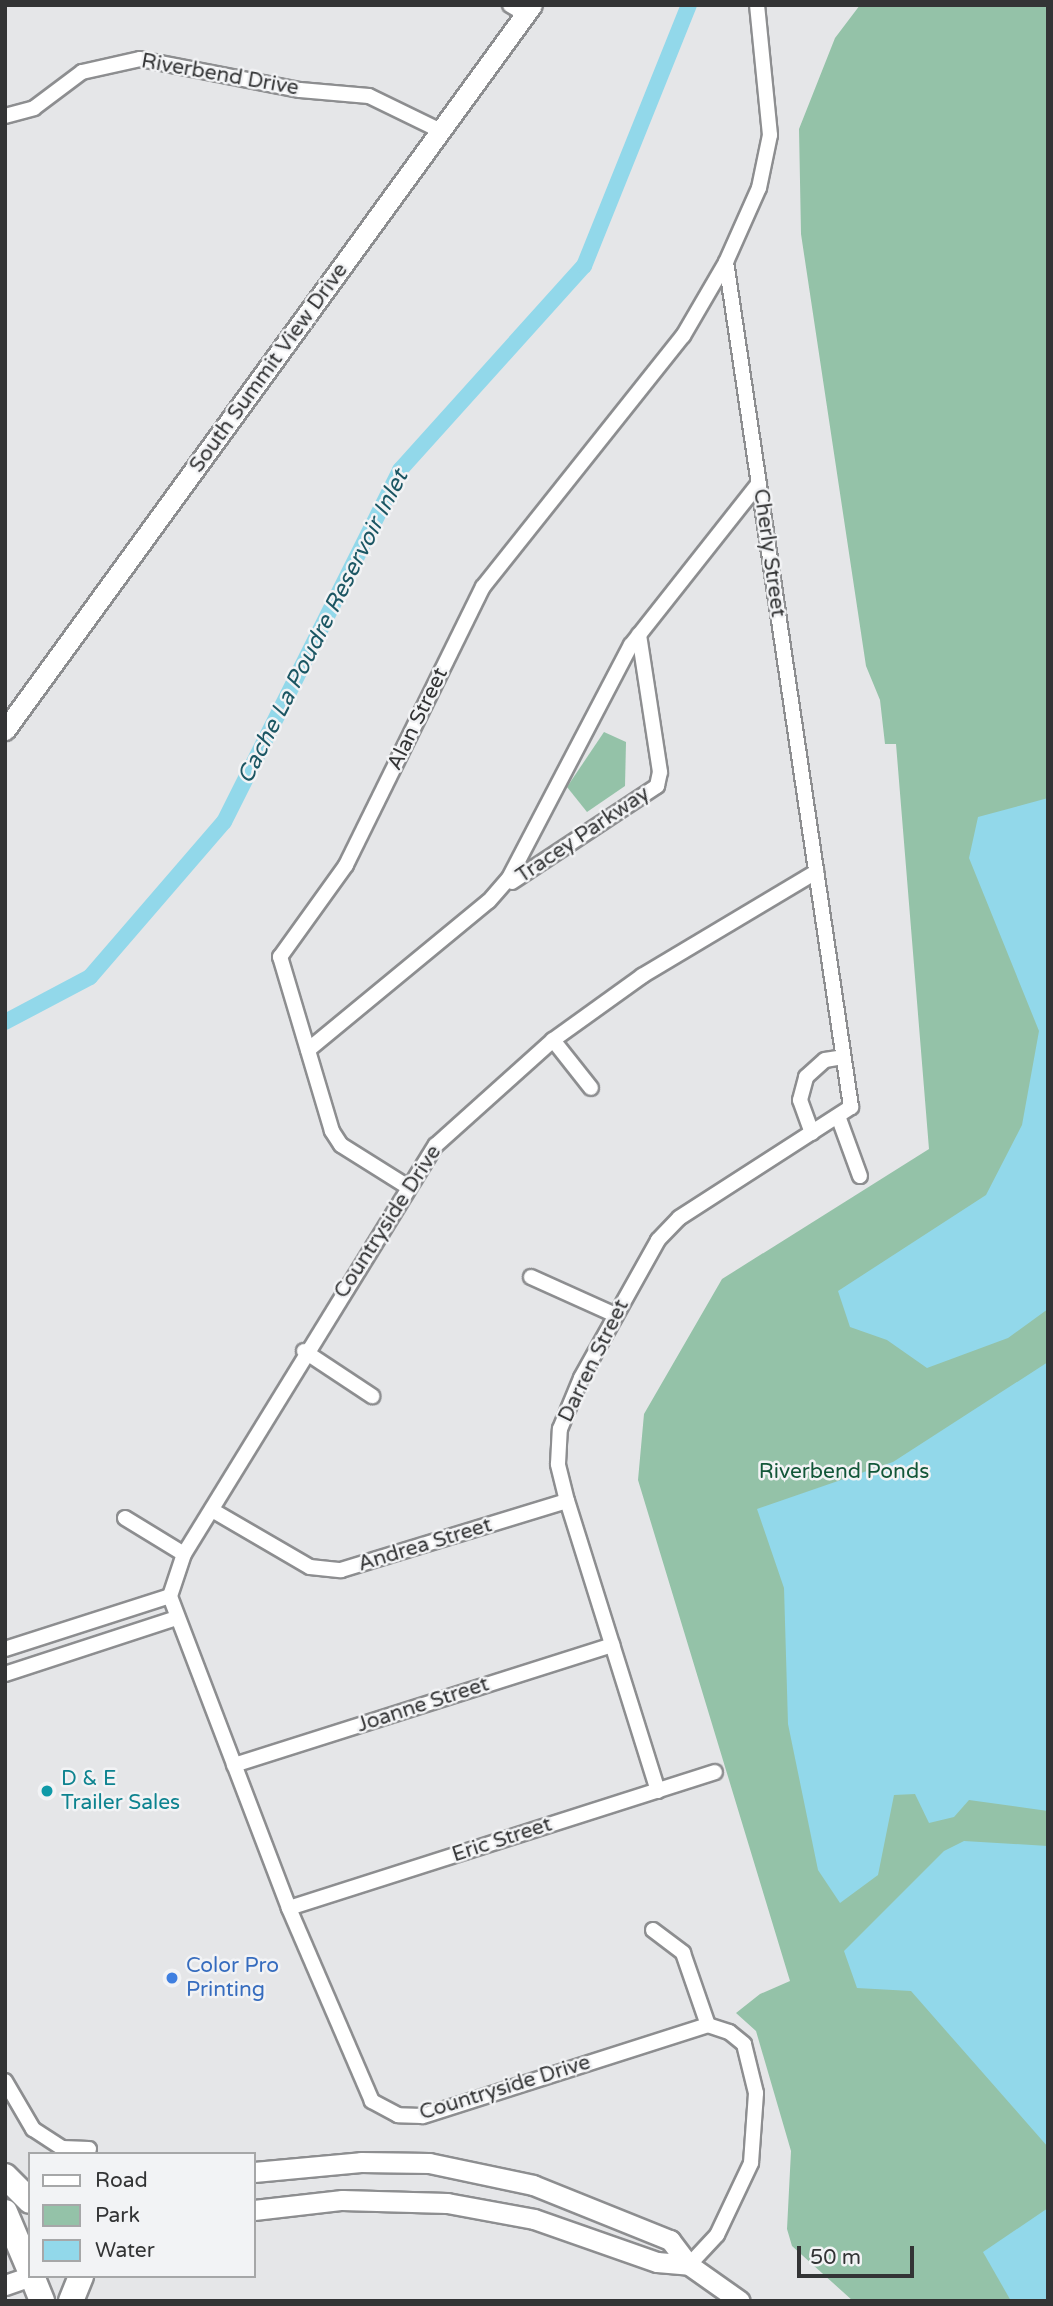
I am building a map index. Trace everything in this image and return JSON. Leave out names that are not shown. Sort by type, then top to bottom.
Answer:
[{"type":"highway","points":[[5,2176],[28,2199]]},
{"type":"highway","points":[[5,2212],[28,2268]]},
{"type":"highway","points":[[32,2278],[42,2301]]},
{"type":"highway","points":[[71,2301],[80,2278]]},
{"type":"main road","name":"South Summit View Drive","points":[[5,730],[441,131],[522,8]]},
{"type":"main road","points":[[256,2172],[360,2162],[429,2164],[485,2173],[637,2225],[670,2241],[690,2264],[740,2301]]},
{"type":"main road","points":[[256,2210],[342,2200],[447,2203],[534,2220],[657,2262],[690,2264]]},
{"type":"main road","points":[[5,2285],[28,2276]]},
{"type":"street","points":[[726,262],[760,188],[770,135],[757,5]]},
{"type":"street","name":"Riverbend Drive","points":[[5,116],[34,108],[82,72],[140,59],[300,90],[369,96],[441,131]]},
{"type":"street","name":"Cherly Street","points":[[726,262],[851,1107]]},
{"type":"street","name":"Alan Street","points":[[408,1187],[341,1145],[279,957],[346,865],[483,587],[682,336],[726,262]]},
{"type":"street","name":"Tracey Parkway","points":[[489,901],[524,853],[611,678],[639,635],[759,484]]},
{"type":"street","name":"Tracey Parkway","points":[[308,1050],[527,869],[657,786],[660,772],[639,635]]},
{"type":"street","name":"Countryside Drive","points":[[708,2025],[422,2116],[398,2115],[363,2090],[289,1908],[176,1618],[170,1596],[184,1554],[304,1351],[436,1145],[466,1114],[553,1040],[642,976],[816,872]]},
{"type":"street","points":[[553,1040],[591,1088]]},
{"type":"street","points":[[812,1133],[800,1100],[806,1077],[825,1060],[843,1057]]},
{"type":"street","name":"Darren Street","points":[[658,1791],[567,1501],[558,1464],[560,1429],[615,1315],[658,1240],[679,1218],[851,1107]]},
{"type":"street","points":[[838,1116],[860,1176]]},
{"type":"street","points":[[531,1277],[615,1315]]},
{"type":"street","points":[[304,1351],[373,1396]]},
{"type":"street","name":"Andrea Street","points":[[212,1510],[310,1567],[341,1570],[567,1501]]},
{"type":"street","points":[[125,1518],[184,1554]]},
{"type":"street","points":[[5,1650],[170,1596]]},
{"type":"street","points":[[5,1674],[176,1618]]},
{"type":"street","name":"Joanne Street","points":[[234,1765],[612,1645]]},
{"type":"street","name":"Eric Street","points":[[289,1908],[715,1772]]},
{"type":"street","points":[[653,1930],[683,1953],[708,2025],[744,2044],[758,2120],[743,2186],[717,2235],[690,2264]]},
{"type":"street","points":[[5,2081],[20,2113],[47,2140],[74,2151],[89,2149]]},
{"type":"green space","name":"Riverbend Ponds","points":[[860,5],[1048,5],[1048,2301],[853,2301],[792,2246],[787,2229],[791,2151],[756,2031],[736,2013],[760,1994],[790,1981],[638,1480],[644,1414],[722,1279],[929,1149],[896,744],[885,744],[880,700],[866,666],[801,234],[799,129],[835,38]]},
{"type":"green space","points":[[604,732],[626,742],[625,786],[587,812],[567,787]]},
{"type":"water","points":[[1048,798],[1048,1309],[1008,1338],[927,1368],[887,1340],[850,1327],[838,1291],[986,1195],[1022,1125],[1039,1031],[969,858],[978,817]]},
{"type":"water","points":[[1048,1362],[1048,1811],[969,1800],[954,1817],[929,1823],[915,1794],[894,1795],[878,1875],[840,1903],[818,1870],[788,1724],[784,1588],[757,1509],[893,1462]]},
{"type":"water","points":[[964,1841],[1048,1846],[1048,2147],[911,1991],[857,1988],[844,1951],[944,1851]]},
{"type":"water","points":[[1048,2208],[1048,2301],[1011,2301],[983,2252]]},
{"type":"waterway","name":"Cache La Poudre Reservoir Inlet","points":[[5,1022],[90,977],[224,822],[400,470],[584,266],[689,5]]},
{"type":"place","name":"D & E Trailer Sales","points":[[47,1791]]},
{"type":"place","name":"Color Pro Printing","points":[[172,1978]]}]
